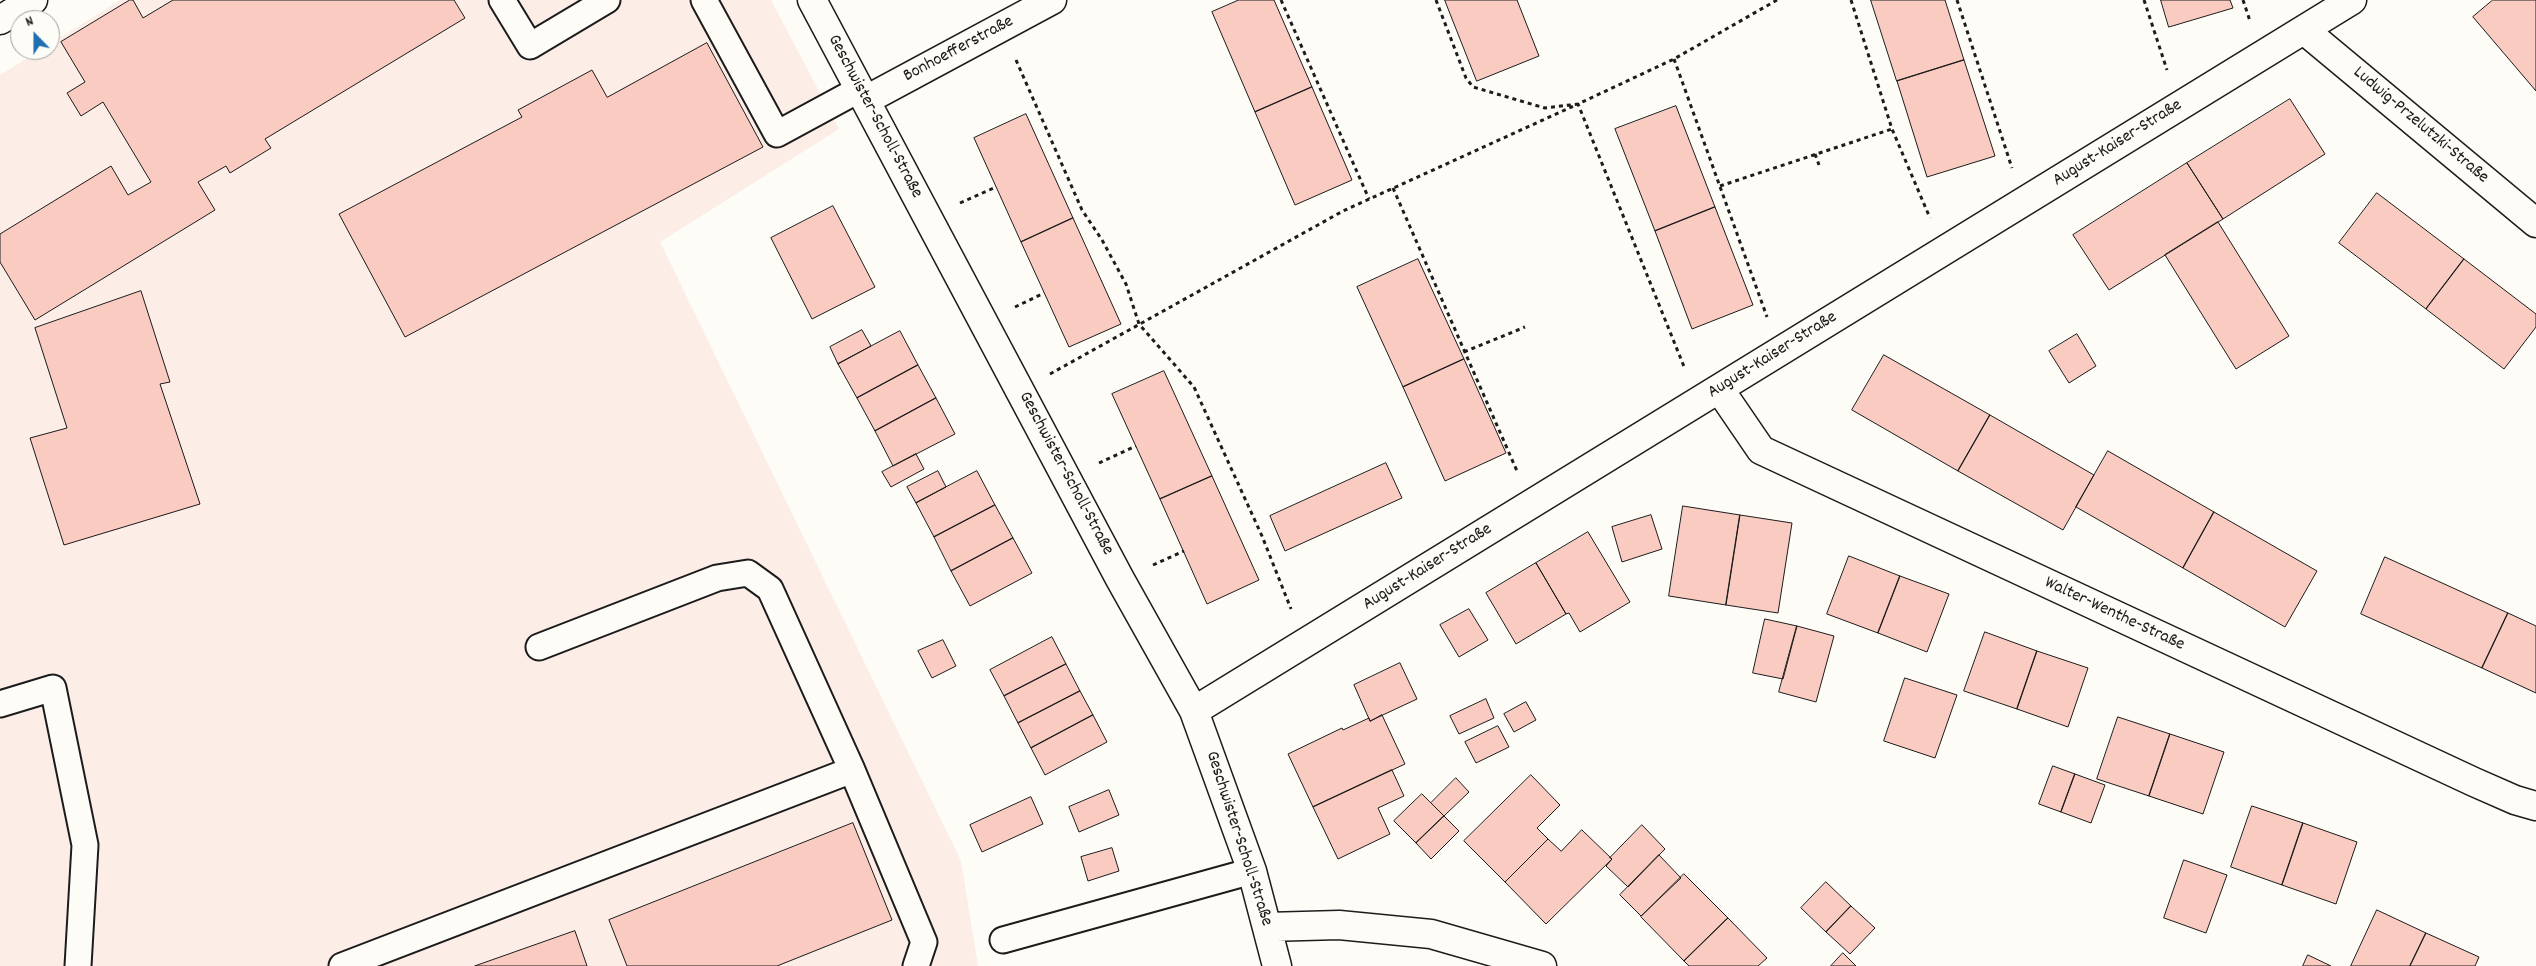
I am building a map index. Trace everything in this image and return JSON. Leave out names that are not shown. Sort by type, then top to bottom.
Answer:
[{"type":"street","points":[[0,20],[33,0]]},
{"type":"street","name":"Geschwister-Scholl-Straße","points":[[812,0],[1120,579],[1194,711],[1252,871],[1277,966]]},
{"type":"street","name":"Bonhoefferstraße","points":[[863,95],[1001,28],[1052,0]]},
{"type":"street","name":"August-Kaiser-Straße","points":[[1194,711],[2352,0]]},
{"type":"street","name":"Ludwig-Przelutzki-Straße","points":[[2304,30],[2536,223]]},
{"type":"street","name":"Walter-Wenthe-Straße","points":[[1709,396],[1761,450],[2474,782],[2515,800],[2536,806]]},
{"type":"street","points":[[1267,927],[1339,925],[1431,934],[1542,966]]},
{"type":"lane","points":[[502,0],[530,46],[607,0]]},
{"type":"lane","points":[[704,0],[777,134],[863,95]]},
{"type":"lane","points":[[539,647],[717,578],[748,573],[770,589],[852,770],[924,942],[916,966]]},
{"type":"lane","points":[[0,704],[53,688],[85,845],[78,966]]},
{"type":"lane","points":[[342,966],[852,770]]},
{"type":"lane","points":[[1003,940],[1252,871]]},
{"type":"path","points":[[1282,0],[1368,199]]},
{"type":"path","points":[[1436,0],[1466,78],[1473,87],[1545,108],[1578,104]]},
{"type":"path","points":[[1021,391],[1343,211],[1674,59],[1777,0]]},
{"type":"path","points":[[1851,0],[1892,129],[1945,250]]},
{"type":"path","points":[[1956,0],[2024,202]]},
{"type":"path","points":[[2144,0],[2179,106]]},
{"type":"path","points":[[1001,28],[1082,210],[1102,240],[1126,284],[1139,324],[1194,387],[1262,536],[1305,644]]},
{"type":"path","points":[[1674,59],[1780,351]]},
{"type":"path","points":[[1578,104],[1709,396]]},
{"type":"path","points":[[1720,186],[1892,129]]},
{"type":"path","points":[[1815,154],[1819,164]]},
{"type":"path","points":[[1393,188],[1531,504]]},
{"type":"path","points":[[1464,352],[1525,327]]},
{"type":"shaded area","points":[[120,0],[771,0],[839,129],[660,242],[961,861],[978,966],[0,966],[0,75],[24,60],[60,60],[60,38]]},
{"type":"building","points":[[130,0],[133,0],[143,18],[173,0],[454,0],[465,18],[265,139],[271,148],[230,173],[226,166],[198,182],[215,210],[35,320],[0,262],[0,234],[111,166],[128,195],[151,182],[103,102],[81,116],[67,93],[85,82],[61,42]]},
{"type":"building","points":[[1239,0],[1274,0],[1312,87],[1255,112],[1212,12]]},
{"type":"building","points":[[1445,0],[1517,0],[1539,56],[1477,81]]},
{"type":"building","points":[[1871,0],[1945,0],[1964,60],[1897,81]]},
{"type":"building","points":[[2161,0],[2230,0],[2233,8],[2169,27]]},
{"type":"building","points":[[2493,0],[2536,0],[2536,91],[2473,17]]},
{"type":"building","points":[[707,43],[763,147],[405,337],[339,214],[522,117],[518,110],[592,70],[607,97]]},
{"type":"building","points":[[1964,60],[1995,156],[1927,177],[1897,81]]},
{"type":"building","points":[[1312,87],[1352,180],[1295,205],[1255,112]]},
{"type":"building","points":[[2290,99],[2325,154],[2223,219],[2187,163]]},
{"type":"building","points":[[1676,106],[1715,207],[1655,231],[1615,129]]},
{"type":"building","points":[[1026,114],[1073,218],[1021,242],[974,138]]},
{"type":"building","points":[[2187,163],[2223,219],[2109,290],[2073,235]]},
{"type":"building","points":[[2377,193],[2464,259],[2426,309],[2339,243]]},
{"type":"building","points":[[833,206],[875,287],[812,319],[771,238]]},
{"type":"building","points":[[1715,207],[1753,305],[1692,329],[1655,231]]},
{"type":"building","points":[[1073,218],[1121,324],[1069,347],[1021,242]]},
{"type":"building","points":[[2218,222],[2289,336],[2236,369],[2165,255]]},
{"type":"building","points":[[1418,259],[1464,359],[1403,387],[1357,287]]},
{"type":"building","points":[[2464,259],[2536,314],[2536,327],[2504,369],[2426,309]]},
{"type":"building","points":[[141,291],[170,382],[160,384],[200,504],[64,545],[30,438],[67,428],[35,328]]},
{"type":"building","points":[[862,330],[871,346],[838,364],[830,347]]},
{"type":"building","points":[[900,331],[918,365],[857,398],[838,364]]},
{"type":"building","points":[[2077,334],[2096,366],[2069,383],[2049,351]]},
{"type":"building","points":[[1884,355],[1990,415],[1958,471],[1852,410]]},
{"type":"building","points":[[1464,359],[1506,453],[1445,481],[1403,387]]},
{"type":"building","points":[[918,365],[936,398],[875,431],[857,398]]},
{"type":"building","points":[[1164,371],[1212,476],[1160,499],[1112,394]]},
{"type":"building","points":[[936,398],[955,434],[893,466],[875,431]]},
{"type":"building","points":[[1990,415],[2094,475],[2063,530],[1958,471]]},
{"type":"building","points":[[2108,451],[2214,512],[2183,568],[2076,507]]},
{"type":"building","points":[[916,454],[924,469],[891,487],[882,472]]},
{"type":"building","points":[[1386,463],[1402,498],[1285,551],[1270,516]]},
{"type":"building","points":[[938,471],[946,487],[916,503],[907,487]]},
{"type":"building","points":[[977,471],[995,505],[934,537],[916,503]]},
{"type":"building","points":[[1212,476],[1259,580],[1207,604],[1160,499]]},
{"type":"building","points":[[995,505],[1013,538],[951,571],[934,537]]},
{"type":"building","points":[[1683,506],[1740,515],[1726,605],[1669,596]]},
{"type":"building","points":[[2214,512],[2317,571],[2285,627],[2183,568]]},
{"type":"building","points":[[1651,515],[1662,549],[1622,562],[1612,527]]},
{"type":"building","points":[[1740,515],[1792,523],[1778,613],[1726,605]]},
{"type":"building","points":[[1588,532],[1630,602],[1580,632],[1569,613],[1566,614],[1536,563]]},
{"type":"building","points":[[1013,538],[1032,573],[970,606],[951,571]]},
{"type":"building","points":[[1849,556],[1900,576],[1878,633],[1827,614]]},
{"type":"building","points":[[2385,557],[2508,613],[2482,668],[2361,614]]},
{"type":"building","points":[[1536,563],[1566,614],[1516,644],[1486,593]]},
{"type":"building","points":[[1900,576],[1949,594],[1927,652],[1878,633]]},
{"type":"building","points":[[1469,609],[1488,640],[1459,657],[1440,625]]},
{"type":"building","points":[[2508,613],[2536,626],[2536,693],[2482,668]]},
{"type":"building","points":[[1765,619],[1797,626],[1783,679],[1753,673]]},
{"type":"building","points":[[1797,626],[1834,636],[1816,702],[1779,692]]},
{"type":"building","points":[[1985,632],[2037,651],[2017,709],[1964,691]]},
{"type":"building","points":[[1052,637],[1066,664],[1004,696],[990,670]]},
{"type":"building","points":[[943,640],[956,666],[932,678],[918,651]]},
{"type":"building","points":[[2037,651],[2088,668],[2068,727],[2017,709]]},
{"type":"building","points":[[1400,663],[1417,699],[1370,721],[1354,685]]},
{"type":"building","points":[[1066,664],[1080,691],[1018,723],[1004,696]]},
{"type":"building","points":[[1905,678],[1957,695],[1935,758],[1884,741]]},
{"type":"building","points":[[1080,691],[1093,715],[1031,748],[1018,723]]},
{"type":"building","points":[[1486,699],[1494,718],[1459,734],[1450,716]]},
{"type":"building","points":[[1526,702],[1536,720],[1514,732],[1504,714]]},
{"type":"building","points":[[1093,715],[1107,742],[1045,775],[1031,748]]},
{"type":"building","points":[[1382,715],[1405,764],[1313,807],[1288,754],[1342,728],[1343,730],[1369,718],[1370,721]]},
{"type":"building","points":[[2118,717],[2170,734],[2149,796],[2097,779]]},
{"type":"building","points":[[1498,726],[1509,747],[1476,763],[1465,742]]},
{"type":"building","points":[[2170,734],[2224,752],[2203,814],[2149,796]]},
{"type":"building","points":[[2053,766],[2075,774],[2061,812],[2039,804]]},
{"type":"building","points":[[1392,770],[1404,796],[1378,808],[1390,834],[1338,859],[1313,807]]},
{"type":"building","points":[[2075,774],[2105,785],[2091,823],[2061,812]]},
{"type":"building","points":[[1531,775],[1560,805],[1537,828],[1548,839],[1505,882],[1464,841]]},
{"type":"building","points":[[1456,778],[1469,792],[1444,816],[1431,803]]},
{"type":"building","points":[[1109,790],[1119,815],[1079,832],[1069,807]]},
{"type":"building","points":[[1422,794],[1444,816],[1416,843],[1394,821]]},
{"type":"building","points":[[1031,797],[1043,824],[982,852],[970,825]]},
{"type":"building","points":[[2252,806],[2303,823],[2282,885],[2231,867]]},
{"type":"building","points":[[1444,816],[1459,831],[1431,859],[1416,843]]},
{"type":"building","points":[[853,823],[892,920],[777,966],[627,966],[609,920]]},
{"type":"building","points":[[2303,823],[2357,842],[2336,904],[2282,885]]},
{"type":"building","points":[[1642,825],[1665,849],[1628,887],[1606,866],[1612,859],[1610,858]]},
{"type":"building","points":[[1582,830],[1612,859],[1546,924],[1505,882],[1548,839],[1561,851]]},
{"type":"building","points":[[1112,848],[1119,871],[1088,881],[1081,857]]},
{"type":"building","points":[[1659,855],[1681,878],[1641,916],[1620,895]]},
{"type":"building","points":[[2184,860],[2227,875],[2206,933],[2164,918]]},
{"type":"building","points":[[1684,874],[1728,918],[1684,961],[1641,917]]},
{"type":"building","points":[[1826,882],[1851,906],[1826,932],[1801,908]]},
{"type":"building","points":[[1851,906],[1875,928],[1850,954],[1826,932]]},
{"type":"building","points":[[2377,910],[2426,933],[2410,966],[2351,966]]},
{"type":"building","points":[[1728,918],[1767,958],[1758,966],[1689,966],[1684,961]]},
{"type":"building","points":[[575,931],[587,966],[475,966]]},
{"type":"building","points":[[2426,933],[2479,957],[2475,966],[2410,966]]},
{"type":"building","points":[[1843,953],[1856,966],[1831,966]]},
{"type":"building","points":[[2308,955],[2331,966],[2303,966]]}]
